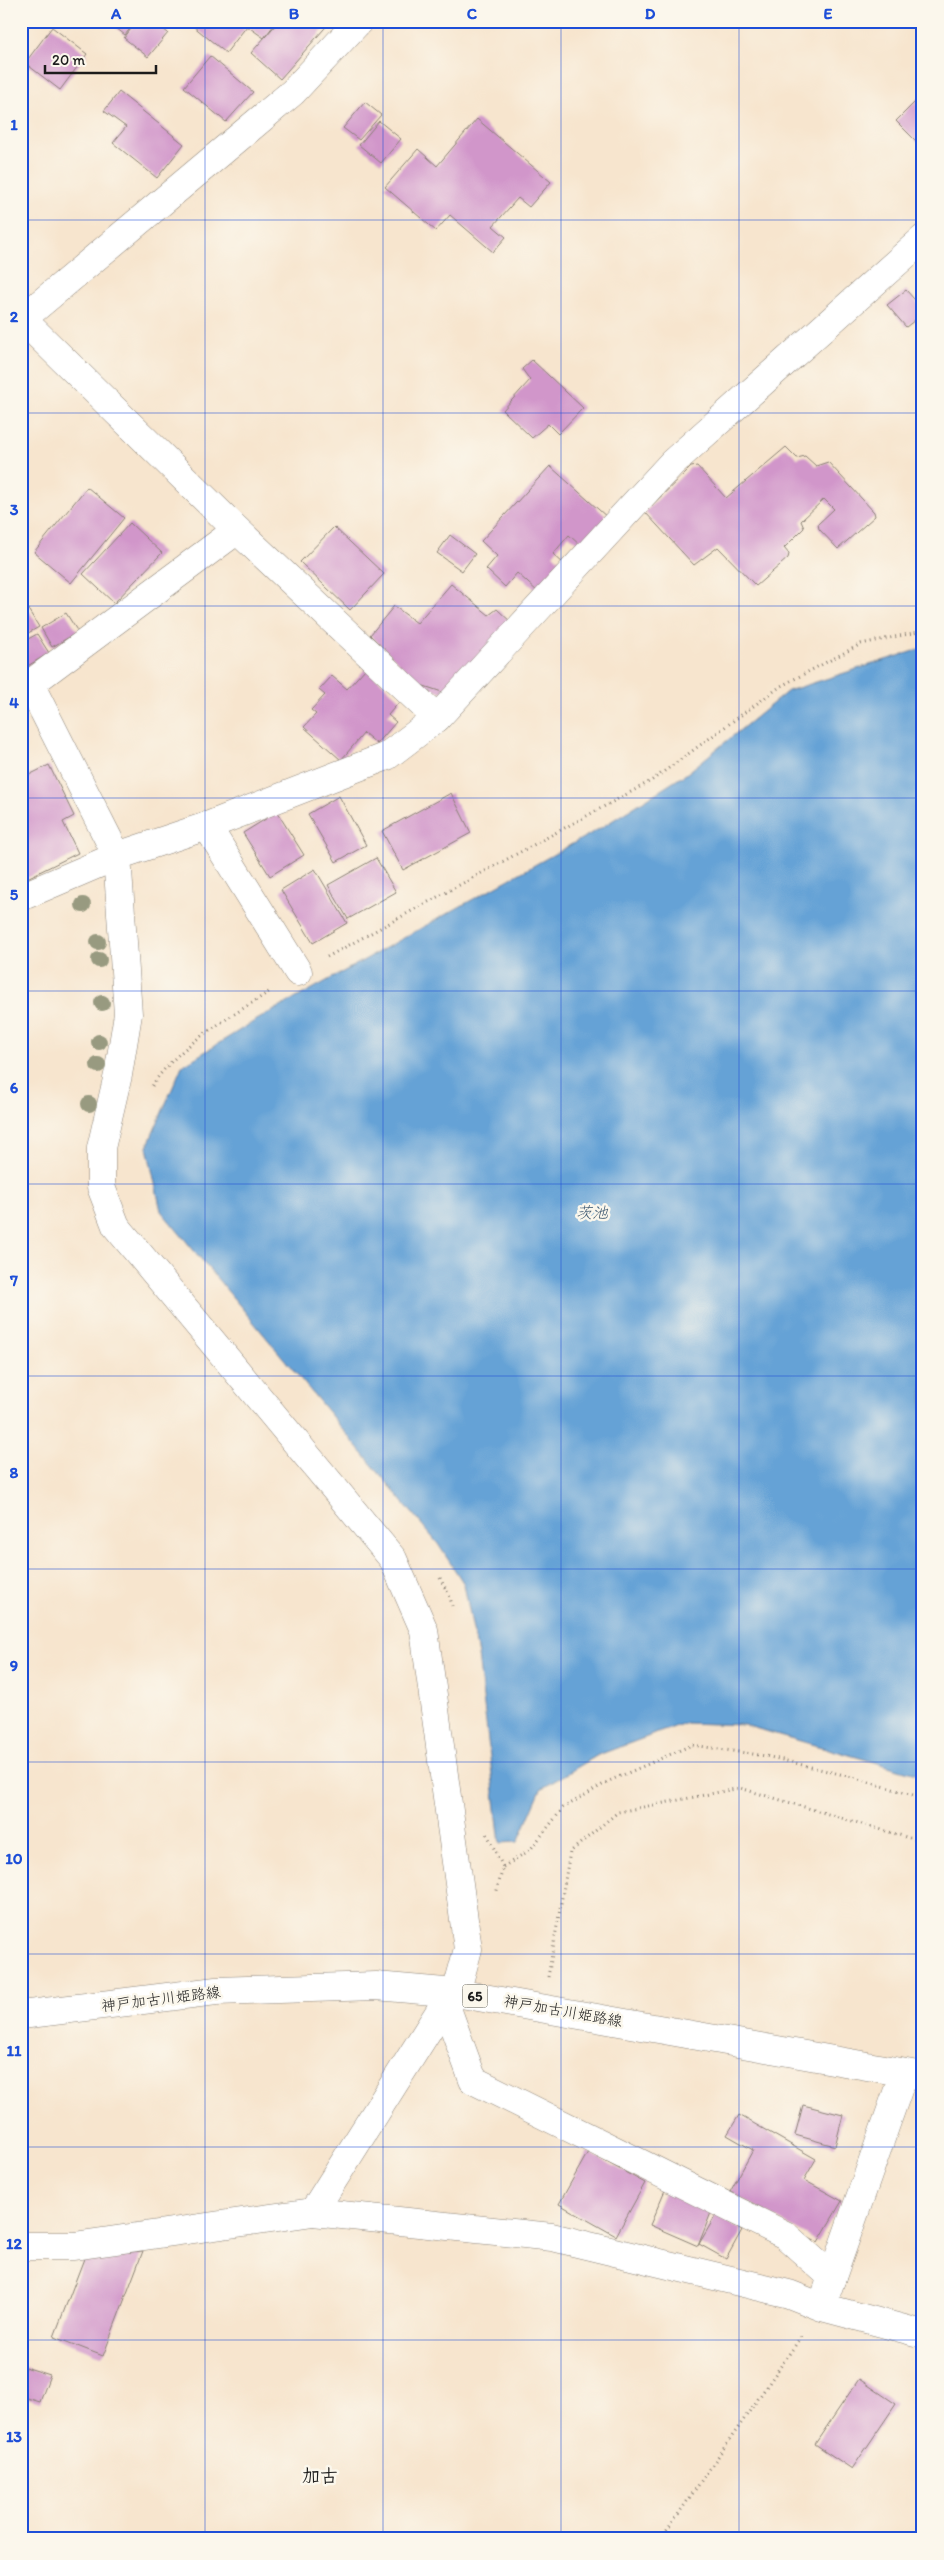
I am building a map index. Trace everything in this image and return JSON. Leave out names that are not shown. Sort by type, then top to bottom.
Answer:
[{"type":"street","points":[[359,21],[293,92],[22,319],[237,530],[437,718]]},
{"type":"street","points":[[21,897],[117,856],[207,826],[388,756],[437,718],[672,463],[923,239]]},
{"type":"street","points":[[237,530],[26,683],[117,856],[128,1014],[118,1074],[102,1148],[101,1187],[116,1226],[393,1559],[424,1630],[468,1949],[451,1998],[313,2212]]},
{"type":"street","points":[[207,826],[298,972]]},
{"type":"street","name":"神戸加古川姫路線","points":[[21,2015],[216,1991],[376,1986],[451,1998],[544,2008],[913,2075]]},
{"type":"street","points":[[451,1998],[473,2080],[785,2236],[832,2278]]},
{"type":"street","points":[[822,2307],[913,2075]]},
{"type":"street","points":[[21,2246],[74,2246],[313,2212],[552,2237],[789,2294],[822,2307],[923,2334]]},
{"type":"path","points":[[298,972],[651,781],[781,686],[861,644],[923,631]]},
{"type":"path","points":[[503,1867],[530,1850],[564,1808],[609,1781],[692,1745],[766,1756],[852,1777],[923,1798]]},
{"type":"path","points":[[544,2008],[570,1852],[618,1812],[740,1788],[923,1842]]},
{"type":"path","points":[[660,2539],[822,2307]]},
{"type":"water","name":"茨池","points":[[923,648],[923,1776],[744,1725],[685,1723],[598,1755],[541,1789],[518,1842],[500,1843],[478,1655],[464,1584],[438,1544],[161,1211],[147,1147],[182,1066],[253,1022],[599,829],[686,774],[788,691]]},
{"type":"building","points":[[107,21],[136,21],[125,35]]},
{"type":"building","points":[[137,21],[153,21],[168,33],[148,57],[124,38]]},
{"type":"building","points":[[187,21],[277,21],[264,38],[247,26],[226,53]]},
{"type":"building","points":[[279,21],[331,21],[280,79],[251,53]]},
{"type":"building","points":[[52,27],[87,54],[60,90],[25,63]]},
{"type":"building","points":[[210,56],[253,92],[226,122],[184,87]]},
{"type":"building","points":[[119,92],[184,144],[157,178],[113,143],[126,127],[104,111]]},
{"type":"building","points":[[923,94],[923,148],[896,121]]},
{"type":"building","points":[[365,102],[381,115],[359,140],[343,128]]},
{"type":"building","points":[[477,119],[551,182],[529,207],[518,198],[493,226],[506,237],[493,252],[450,215],[436,231],[385,187],[418,149],[437,166]]},
{"type":"building","points":[[379,121],[401,139],[381,163],[359,145]]},
{"type":"building","points":[[906,290],[923,309],[923,314],[906,327],[887,305]]},
{"type":"building","points":[[532,360],[583,408],[558,434],[548,424],[532,438],[503,410],[530,380],[522,369]]},
{"type":"building","points":[[786,447],[797,458],[805,456],[816,466],[828,462],[874,512],[875,516],[838,549],[819,529],[818,524],[834,509],[824,499],[801,521],[804,528],[784,548],[789,554],[788,558],[756,586],[718,547],[694,565],[645,512],[691,467],[697,466],[726,498]]},
{"type":"building","points":[[550,466],[608,518],[582,547],[569,535],[553,554],[564,564],[538,592],[517,573],[505,587],[486,569],[497,556],[481,541]]},
{"type":"building","points":[[87,487],[124,518],[71,583],[34,552]]},
{"type":"building","points":[[130,523],[162,553],[114,603],[83,574]]},
{"type":"building","points":[[334,527],[384,574],[350,610],[300,562]]},
{"type":"building","points":[[450,535],[475,554],[462,571],[437,553]]},
{"type":"building","points":[[451,584],[489,615],[497,609],[513,624],[448,694],[421,685],[370,635],[394,606],[417,623]]},
{"type":"building","points":[[21,598],[39,627],[21,637]]},
{"type":"building","points":[[66,613],[78,632],[52,647],[41,628]]},
{"type":"building","points":[[37,634],[49,653],[21,670],[21,643]]},
{"type":"building","points":[[366,668],[401,700],[388,715],[396,722],[377,744],[364,733],[341,760],[304,727],[316,714],[311,710],[325,695],[319,690],[332,676],[347,689]]},
{"type":"building","points":[[49,765],[74,816],[63,822],[78,853],[21,881],[21,779]]},
{"type":"building","points":[[451,793],[471,833],[403,870],[382,831]]},
{"type":"building","points":[[339,796],[366,845],[336,862],[308,814]]},
{"type":"building","points":[[277,812],[304,855],[270,876],[243,833]]},
{"type":"building","points":[[376,858],[396,892],[348,919],[328,885]]},
{"type":"building","points":[[315,869],[347,923],[313,943],[281,890]]},
{"type":"building","points":[[803,2105],[843,2115],[835,2146],[795,2135]]},
{"type":"building","points":[[739,2115],[816,2159],[804,2180],[842,2201],[818,2242],[730,2192],[753,2150],[727,2135]]},
{"type":"building","points":[[588,2152],[645,2183],[616,2236],[559,2204]]},
{"type":"building","points":[[665,2190],[712,2210],[698,2246],[650,2225]]},
{"type":"building","points":[[716,2215],[742,2230],[726,2259],[699,2244]]},
{"type":"building","points":[[143,2251],[103,2356],[54,2337],[85,2256]]},
{"type":"building","points":[[25,2367],[50,2375],[40,2402],[21,2396],[21,2377]]},
{"type":"building","points":[[859,2379],[896,2404],[852,2469],[815,2444]]},
{"type":"district","name":"加古","points":[[320,2476]]}]
